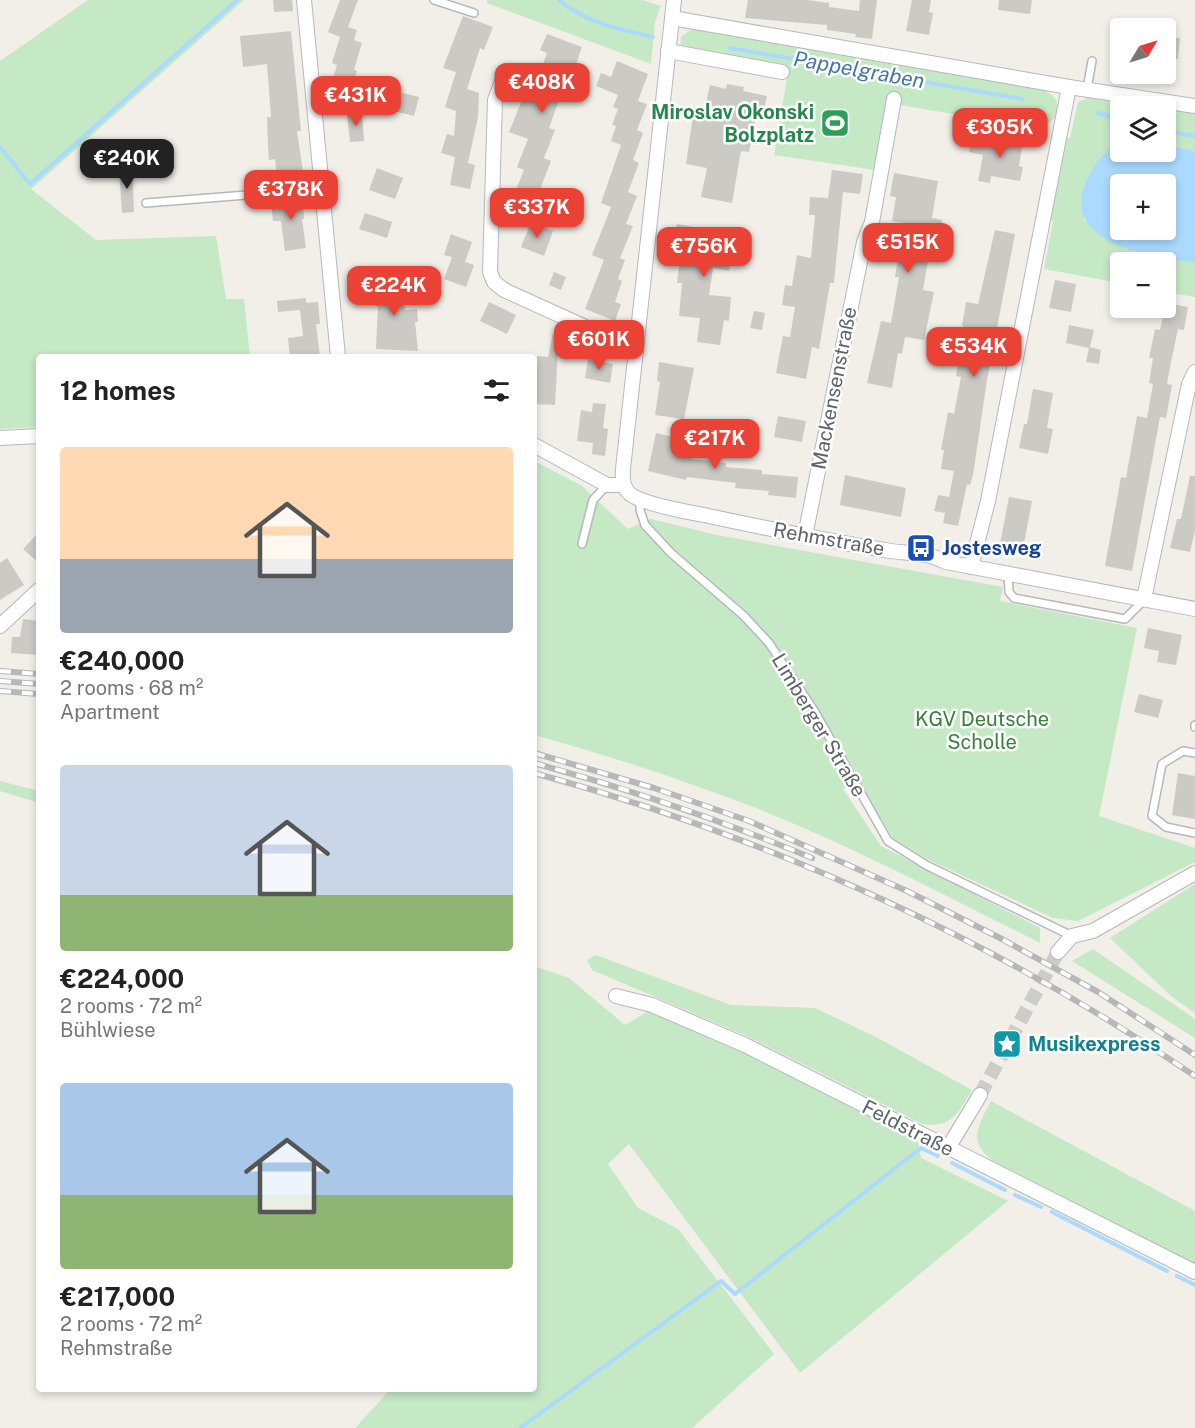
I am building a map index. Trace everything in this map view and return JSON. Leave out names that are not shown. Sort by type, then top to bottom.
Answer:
[{"type":"street","points":[[304,0],[338,354]]},
{"type":"street","points":[[640,500],[630,494],[623,485],[622,469],[674,0]]},
{"type":"street","points":[[672,18],[1069,87],[1195,106]]},
{"type":"street","points":[[668,51],[782,72]]},
{"type":"street","points":[[506,71],[495,100],[490,272],[494,282],[504,290],[615,341],[636,347]]},
{"type":"street","points":[[971,567],[988,501],[1069,87]]},
{"type":"street","name":"Mackensenstraße","points":[[805,536],[864,242],[872,222],[894,99]]},
{"type":"street","points":[[1144,599],[1189,384],[1195,372]]},
{"type":"street","points":[[0,438],[36,436]]},
{"type":"street","points":[[537,447],[607,485],[623,485]]},
{"type":"street","name":"Rehmstraße","points":[[640,500],[805,536],[888,551],[920,554],[936,557],[946,562],[1195,609]]},
{"type":"street","points":[[0,626],[36,593]]},
{"type":"street","points":[[1058,952],[1072,936],[1093,931],[1195,873]]},
{"type":"street","name":"Feldstraße","points":[[616,996],[652,1005],[745,1045],[1195,1272]]},
{"type":"street","points":[[948,1149],[980,1095]]},
{"type":"lane","points":[[434,0],[474,13]]},
{"type":"lane","points":[[1087,89],[1092,61]]},
{"type":"lane","points":[[146,203],[322,189]]},
{"type":"lane","points":[[582,544],[593,500],[607,485]]},
{"type":"lane","name":"Limberger Straße","points":[[640,500],[640,510],[645,525],[671,553],[744,616],[769,643],[814,712],[888,841],[926,865],[1072,936]]},
{"type":"lane","points":[[1008,574],[1009,592],[1014,598],[1125,619],[1144,599]]},
{"type":"lane","points":[[1195,753],[1183,751],[1162,764],[1152,816],[1166,827],[1195,833]]},
{"type":"green space","points":[[88,0],[244,0],[31,189],[96,240],[216,236],[226,299],[244,299],[250,354],[36,354],[36,427],[0,429],[0,61]]},
{"type":"green space","points":[[487,0],[642,0],[661,6],[655,22],[651,64],[487,3]]},
{"type":"green space","points":[[695,27],[1047,88],[1047,92],[1056,102],[1057,116],[1042,129],[888,103],[875,170],[774,155],[787,78],[781,68],[680,50],[681,37]]},
{"type":"green space","points":[[1089,94],[1110,97],[1110,153],[1094,171],[1085,186],[1083,207],[1085,221],[1110,234],[1110,240],[1122,240],[1146,252],[1110,252],[1110,281],[1044,269],[1053,221],[1049,219],[1065,138],[1070,138],[1078,102],[1088,98]]},
{"type":"green space","points":[[1176,109],[1195,112],[1195,151],[1176,147]]},
{"type":"green space","points":[[1176,259],[1195,262],[1195,297],[1176,294]]},
{"type":"green space","name":"KGV Deutsche Scholle","points":[[537,463],[582,486],[628,529],[651,519],[717,535],[1003,587],[1000,601],[1137,628],[1099,816],[1195,848],[1195,862],[1078,921],[1053,918],[927,859],[893,838],[859,781],[843,789],[881,846],[1040,928],[1040,943],[897,871],[788,821],[670,777],[537,736]]},
{"type":"green space","points":[[0,781],[36,790],[36,802],[0,791]]},
{"type":"green space","points":[[1195,884],[1195,1013],[1171,996],[1110,938]]},
{"type":"green space","points":[[1093,949],[1195,1019],[1195,1038],[1072,961]]},
{"type":"green space","points":[[596,955],[731,1005],[815,1008],[876,1037],[972,1090],[953,1117],[941,1124],[922,1124],[751,1038],[592,970],[587,960]]},
{"type":"green space","points":[[537,967],[569,978],[625,1025],[650,1010],[744,1050],[918,1141],[921,1158],[1008,1201],[800,1373],[629,1144],[608,1164],[638,1208],[678,1229],[774,1354],[692,1428],[355,1428],[388,1392],[537,1392]]},
{"type":"green space","points":[[991,1101],[1195,1211],[1195,1264],[993,1161],[980,1147],[977,1133]]},
{"type":"water","points":[[1176,147],[1195,151],[1195,262],[1176,260],[1176,252],[1133,251],[1112,243],[1095,231],[1084,217],[1081,199],[1089,176],[1110,149],[1110,162],[1176,162]]},
{"type":"building","points":[[273,0],[292,0],[293,11],[274,12]]},
{"type":"building","points":[[340,0],[358,0],[348,27],[357,30],[354,40],[362,43],[352,86],[333,79],[337,65],[332,63],[340,37],[328,32]]},
{"type":"building","points":[[748,0],[807,0],[829,3],[829,7],[859,11],[860,0],[877,0],[872,39],[827,30],[827,25],[745,18]]},
{"type":"building","points":[[912,0],[931,0],[929,12],[933,13],[929,35],[906,31]]},
{"type":"building","points":[[999,0],[1032,0],[1030,14],[998,10]]},
{"type":"building","points":[[463,16],[493,27],[484,50],[480,48],[467,89],[479,93],[478,117],[468,163],[475,165],[470,189],[450,185],[455,157],[441,153],[447,134],[454,136],[456,111],[445,107],[456,72],[443,68]]},
{"type":"building","points":[[291,31],[301,131],[297,131],[305,185],[279,187],[275,159],[269,160],[267,117],[271,117],[267,64],[243,67],[240,36]]},
{"type":"building","points":[[547,34],[582,47],[567,90],[563,89],[549,128],[555,130],[544,158],[551,161],[534,205],[513,197],[524,170],[517,167],[528,139],[509,132],[527,88],[533,90],[547,53],[540,50]]},
{"type":"building","points":[[1176,38],[1180,38],[1178,59],[1176,59]]},
{"type":"building","points":[[617,61],[648,74],[638,101],[647,104],[637,130],[643,133],[633,160],[639,163],[628,192],[637,196],[626,224],[633,226],[620,258],[625,260],[618,279],[622,281],[615,302],[621,304],[615,321],[585,309],[604,260],[592,255],[611,207],[601,203],[621,145],[611,141],[616,126],[612,125],[618,109],[613,107],[618,95],[596,86],[601,73],[611,77]]},
{"type":"building","points":[[727,84],[744,87],[743,91],[767,96],[762,119],[756,117],[749,152],[741,151],[732,203],[701,197],[707,168],[686,164],[693,115],[703,117],[710,85],[726,89]]},
{"type":"building","points":[[399,92],[419,97],[414,116],[394,111]]},
{"type":"building","points":[[362,113],[364,141],[350,142],[347,114]]},
{"type":"building","points":[[1011,133],[1024,135],[1019,166],[1023,167],[1020,181],[991,176],[990,183],[978,181],[983,155],[969,152],[971,141],[1009,147]]},
{"type":"building","points":[[119,168],[132,168],[134,212],[122,213]]},
{"type":"building","points":[[377,168],[403,178],[395,199],[369,190]]},
{"type":"building","points":[[832,170],[863,174],[860,194],[843,192],[834,283],[830,283],[819,349],[812,347],[806,379],[776,373],[783,336],[790,337],[795,307],[782,305],[785,285],[792,286],[797,255],[811,258],[815,215],[809,215],[810,197],[828,198]]},
{"type":"building","points":[[894,173],[938,181],[932,218],[942,220],[938,244],[931,242],[923,290],[934,292],[924,340],[905,337],[902,354],[898,353],[892,388],[867,383],[881,321],[891,323],[899,277],[895,277],[904,223],[892,221],[896,197],[890,196]]},
{"type":"building","points":[[306,196],[307,204],[303,204],[304,219],[302,219],[306,248],[285,251],[281,221],[273,221],[271,200]]},
{"type":"building","points":[[365,213],[392,222],[387,238],[359,229]]},
{"type":"building","points":[[531,222],[553,231],[544,256],[521,247]]},
{"type":"building","points":[[677,224],[736,234],[729,271],[713,268],[709,295],[731,297],[729,321],[724,320],[720,345],[697,342],[700,318],[679,316],[682,283],[677,283],[681,250],[672,248]]},
{"type":"building","points":[[995,230],[1015,234],[987,380],[973,475],[970,485],[967,484],[958,526],[943,523],[945,513],[934,511],[938,495],[949,497],[954,471],[941,469],[944,450],[941,450],[948,412],[954,414],[961,377],[956,376],[966,302],[978,304]]},
{"type":"building","points":[[451,234],[472,242],[465,262],[474,265],[466,287],[444,279],[452,257],[444,255]]},
{"type":"building","points":[[392,271],[393,280],[397,279],[399,299],[403,298],[405,310],[417,309],[418,322],[415,322],[418,351],[376,349],[378,306],[376,306],[374,281],[381,281],[380,272]]},
{"type":"building","points":[[554,272],[566,277],[561,290],[549,285]]},
{"type":"building","points":[[1055,280],[1076,284],[1071,312],[1049,308]]},
{"type":"building","points":[[306,298],[306,303],[318,302],[320,324],[316,324],[320,354],[290,354],[288,338],[303,336],[300,310],[278,312],[277,301]]},
{"type":"building","points":[[489,302],[516,315],[507,334],[480,321]]},
{"type":"building","points":[[1176,305],[1188,307],[1184,330],[1178,329],[1171,362],[1167,384],[1172,385],[1166,418],[1160,417],[1132,571],[1105,566],[1121,477],[1126,478],[1137,416],[1147,418],[1153,384],[1149,383],[1153,358],[1149,358],[1155,329],[1160,330],[1163,318],[1176,318]]},
{"type":"building","points":[[754,311],[765,313],[762,330],[750,328]]},
{"type":"building","points":[[1069,325],[1094,330],[1090,347],[1101,350],[1099,364],[1086,362],[1089,348],[1066,343]]},
{"type":"building","points":[[553,333],[589,339],[588,351],[558,349],[555,405],[537,404],[537,356],[548,357]]},
{"type":"building","points":[[588,359],[613,364],[610,383],[585,378]]},
{"type":"building","points":[[659,362],[694,368],[684,419],[655,415],[660,382],[657,381]]},
{"type":"building","points":[[1033,389],[1053,393],[1047,428],[1053,429],[1048,454],[1019,448],[1024,424],[1027,424]]},
{"type":"building","points":[[593,403],[606,404],[603,428],[608,429],[605,456],[592,454],[593,443],[577,441],[581,410],[592,412]]},
{"type":"building","points":[[778,416],[806,421],[802,442],[774,437]]},
{"type":"building","points":[[656,433],[681,439],[678,452],[692,455],[691,459],[726,463],[726,467],[762,470],[762,474],[798,477],[796,498],[768,495],[769,491],[735,488],[736,483],[687,477],[686,480],[648,471]]},
{"type":"building","points":[[845,475],[906,488],[901,517],[840,505]]},
{"type":"building","points":[[1190,476],[1195,476],[1195,530],[1190,552],[1170,548],[1177,519],[1181,519]]},
{"type":"building","points":[[1009,497],[1032,501],[1023,549],[1000,544]]},
{"type":"building","points":[[36,535],[36,560],[23,549]]},
{"type":"building","points":[[7,558],[24,585],[0,600],[0,563]]},
{"type":"building","points":[[23,619],[36,621],[36,655],[11,653],[12,637],[20,637]]},
{"type":"building","points":[[1148,628],[1182,635],[1176,665],[1157,662],[1159,651],[1144,648]]},
{"type":"building","points":[[1139,694],[1163,700],[1158,718],[1134,712]]},
{"type":"building","points":[[1178,773],[1195,776],[1195,819],[1172,815]]},
{"type":"waterway","name":"Pappelgraben","points":[[0,147],[30,184],[237,0]]},
{"type":"waterway","name":"Pappelgraben","points":[[559,0],[592,20],[653,37]]},
{"type":"waterway","name":"Pappelgraben","points":[[730,48],[1022,99]]},
{"type":"waterway","name":"Pappelgraben","points":[[1098,113],[1110,117]]},
{"type":"waterway","name":"Pappelgraben","points":[[1176,133],[1195,136]]},
{"type":"waterway","points":[[520,1428],[721,1281],[735,1294],[921,1148],[938,1156]]},
{"type":"waterway","points":[[952,1163],[1005,1190]]},
{"type":"waterway","points":[[1015,1195],[1041,1207]]},
{"type":"waterway","points":[[1052,1212],[1167,1271]]},
{"type":"waterway","points":[[1177,1276],[1195,1285]]},
{"type":"tunnel","points":[[980,1095],[1058,952]]},
{"type":"railway","points":[[0,671],[36,674]]},
{"type":"railway","points":[[0,681],[36,684]]},
{"type":"railway","points":[[0,691],[36,694]]},
{"type":"railway","points":[[537,754],[654,788],[749,821],[907,891],[1000,938],[1098,992],[1195,1055]]},
{"type":"railway","points":[[537,764],[674,806],[812,858]]},
{"type":"railway","points":[[537,774],[708,828],[877,897],[1040,980],[1118,1026],[1195,1076]]},
{"type":"place","name":"Miroslav Okonski Bolzplatz","points":[[835,123]]},
{"type":"place","name":"Jostesweg","points":[[921,548]]},
{"type":"place","name":"Musikexpress","points":[[1007,1044]]}]
